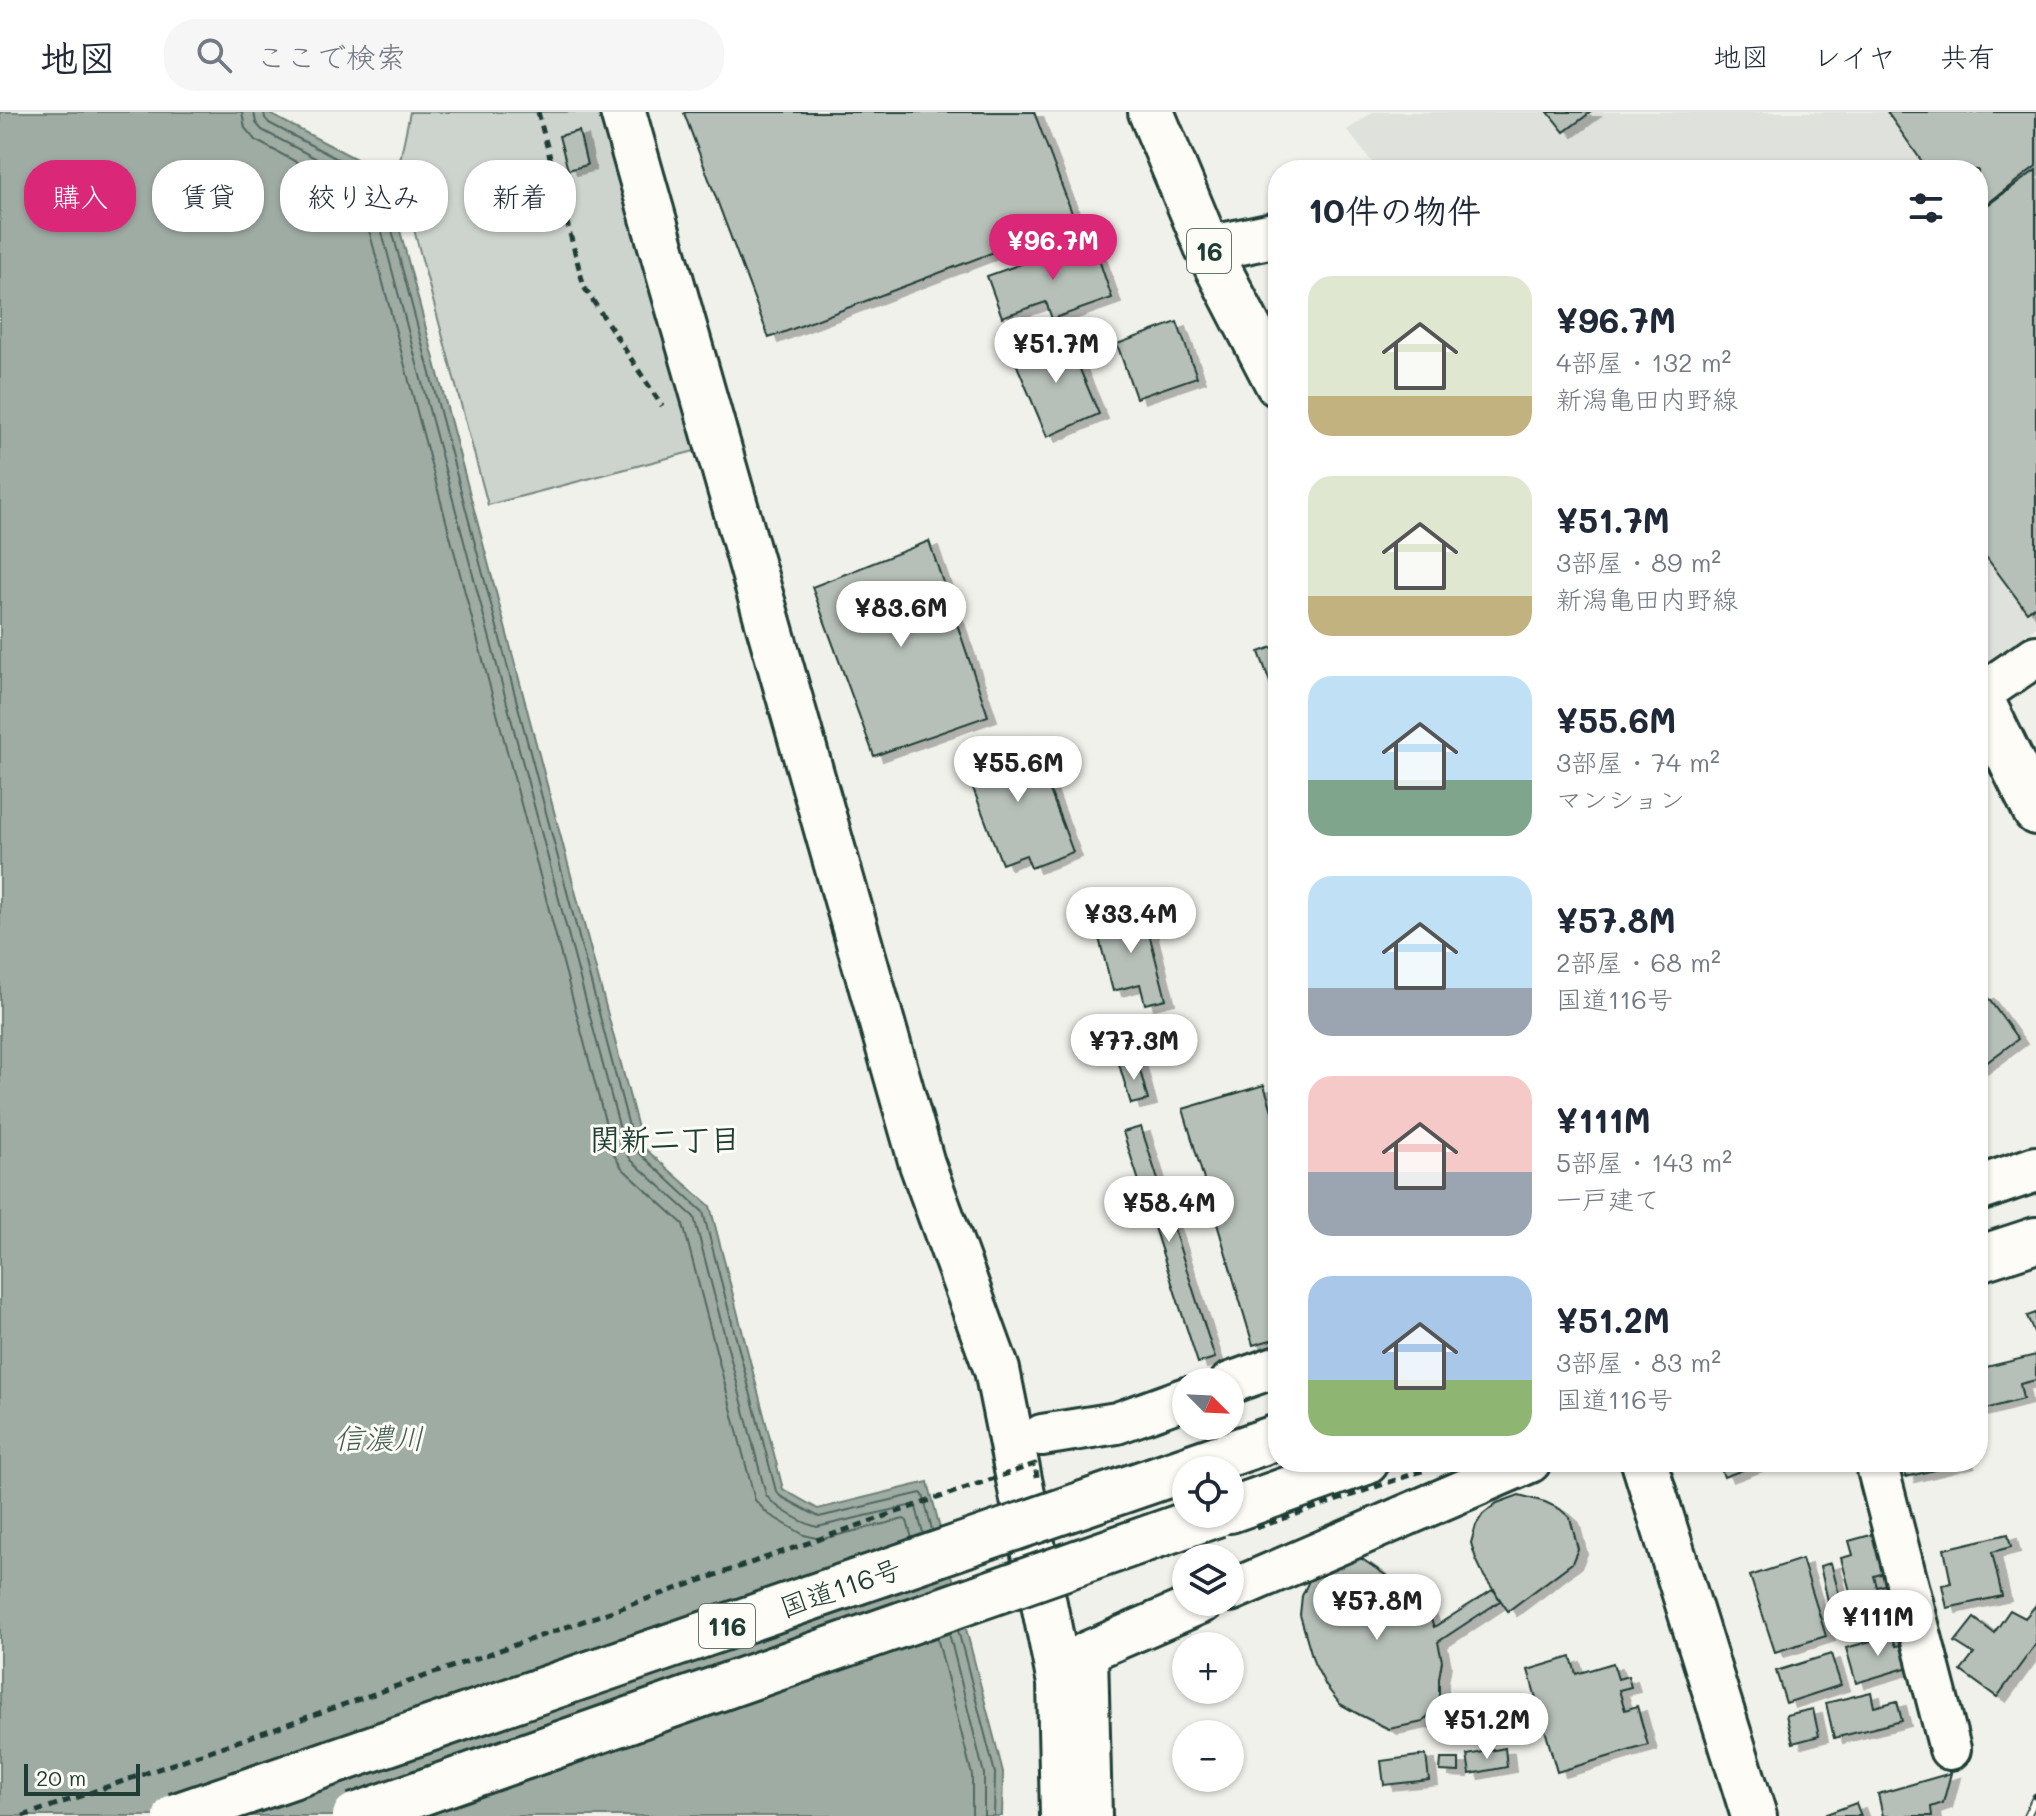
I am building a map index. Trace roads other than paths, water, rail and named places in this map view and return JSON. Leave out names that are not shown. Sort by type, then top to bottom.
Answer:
[{"type":"main road","points":[[623,112],[922,1164],[997,1370],[1060,1683],[1063,1816]]},
{"type":"main road","name":"16","points":[[1151,112],[1208,249],[1268,365]]},
{"type":"main road","points":[[1208,249],[1268,236]]},
{"type":"main road","points":[[1988,713],[2036,812]]},
{"type":"main road","points":[[1988,1186],[2036,1169]]},
{"type":"main road","points":[[1988,1256],[2036,1240]]},
{"type":"main road","name":"国道116号","points":[[176,1816],[1268,1440]]},
{"type":"main road","points":[[1244,1505],[1338,1472]]},
{"type":"main road","points":[[1647,1472],[1754,1816]]},
{"type":"main road","name":"国道116号","points":[[355,1816],[1177,1528]]},
{"type":"street","points":[[1988,688],[2036,656]]},
{"type":"street","points":[[1244,1378],[1268,1370]]},
{"type":"street","points":[[1042,1435],[1117,1423],[1172,1403]]},
{"type":"street","points":[[1244,1585],[1507,1472]]},
{"type":"street","points":[[1879,1472],[1950,1749]]},
{"type":"street","points":[[1091,1816],[1087,1652],[1172,1615]]},
{"type":"water","name":"信濃川","points":[[0,112],[266,112],[358,160],[280,160],[280,232],[400,232],[643,1147],[710,1206],[783,1489],[818,1509],[928,1482],[1003,1772],[1002,1816],[0,1816]]},
{"type":"railway","points":[[2027,1816],[2036,1797]]},
{"type":"district","name":"関新二丁目","points":[[665,1138]]}]
